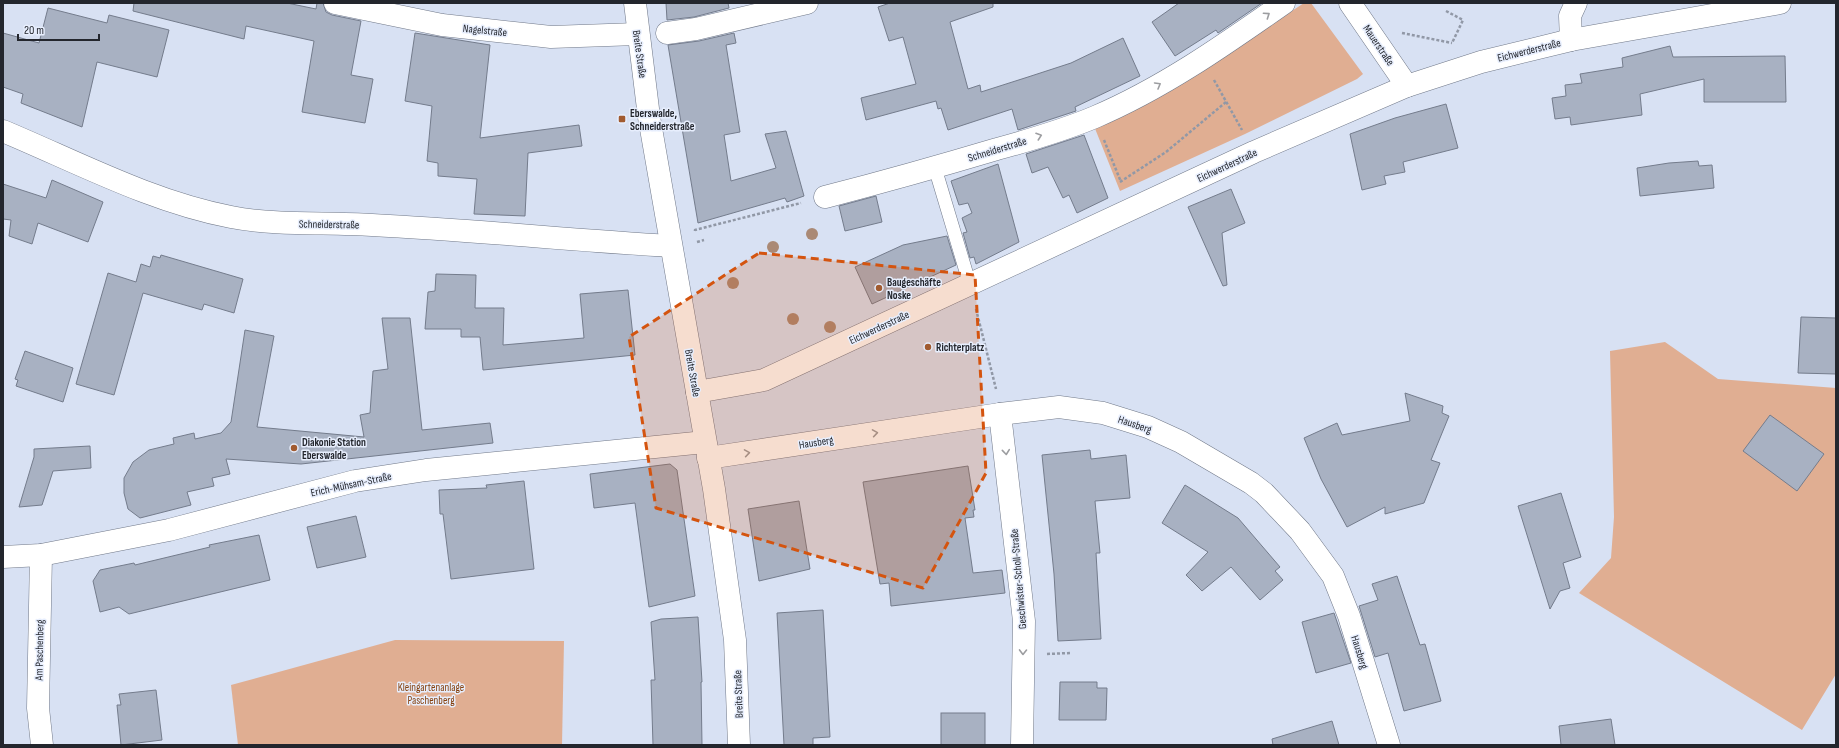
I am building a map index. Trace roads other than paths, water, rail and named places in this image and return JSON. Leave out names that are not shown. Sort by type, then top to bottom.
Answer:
[{"type":"street","name":"Nagelstraße","points":[[335,3],[442,25],[543,36],[637,34]]},
{"type":"street","name":"Breite Straße","points":[[635,3],[637,34],[670,246],[714,489],[735,640],[739,745]]},
{"type":"street","points":[[667,33],[696,29],[807,3]]},
{"type":"street","name":"Schneiderstraße","points":[[825,197],[934,168],[1024,141],[1094,117],[1143,94],[1202,59],[1284,3]]},
{"type":"street","name":"Mauerstraße","points":[[1350,3],[1408,86]]},
{"type":"street","points":[[1571,40],[1570,16],[1576,3]]},
{"type":"street","name":"Eichwerderstraße","points":[[697,392],[764,380],[1254,152],[1408,86],[1481,62],[1571,40],[1780,3]]},
{"type":"street","name":"Schneiderstraße","points":[[3,130],[117,180],[171,201],[230,217],[268,222],[371,225],[670,246]]},
{"type":"street","name":"Hausberg","points":[[707,450],[1059,407],[1103,413],[1148,427],[1181,442],[1251,483],[1264,493],[1300,531],[1333,576],[1349,616],[1388,745]]},
{"type":"street","name":"Geschwister-Scholl-Straße","points":[[1000,414],[1024,621],[1022,745]]},
{"type":"street","name":"Erich-Mühsam-Straße","points":[[3,557],[41,555],[169,530],[355,481],[426,470],[707,450]]},
{"type":"street","name":"Am Paschenberg","points":[[41,555],[38,708],[42,745]]},
{"type":"lane","points":[[934,168],[970,285]]},
{"type":"place","name":"Eberswalde, Schneiderstraße","points":[[622,119]]},
{"type":"place","name":"Baugeschäfte Noske","points":[[879,288]]},
{"type":"place","name":"Richterplatz","points":[[928,347]]},
{"type":"place","name":"Diakonie Station Eberswalde","points":[[294,448]]},
{"type":"park label","name":"Kleingartenanlage Paschenberg","points":[[431,693]]}]
